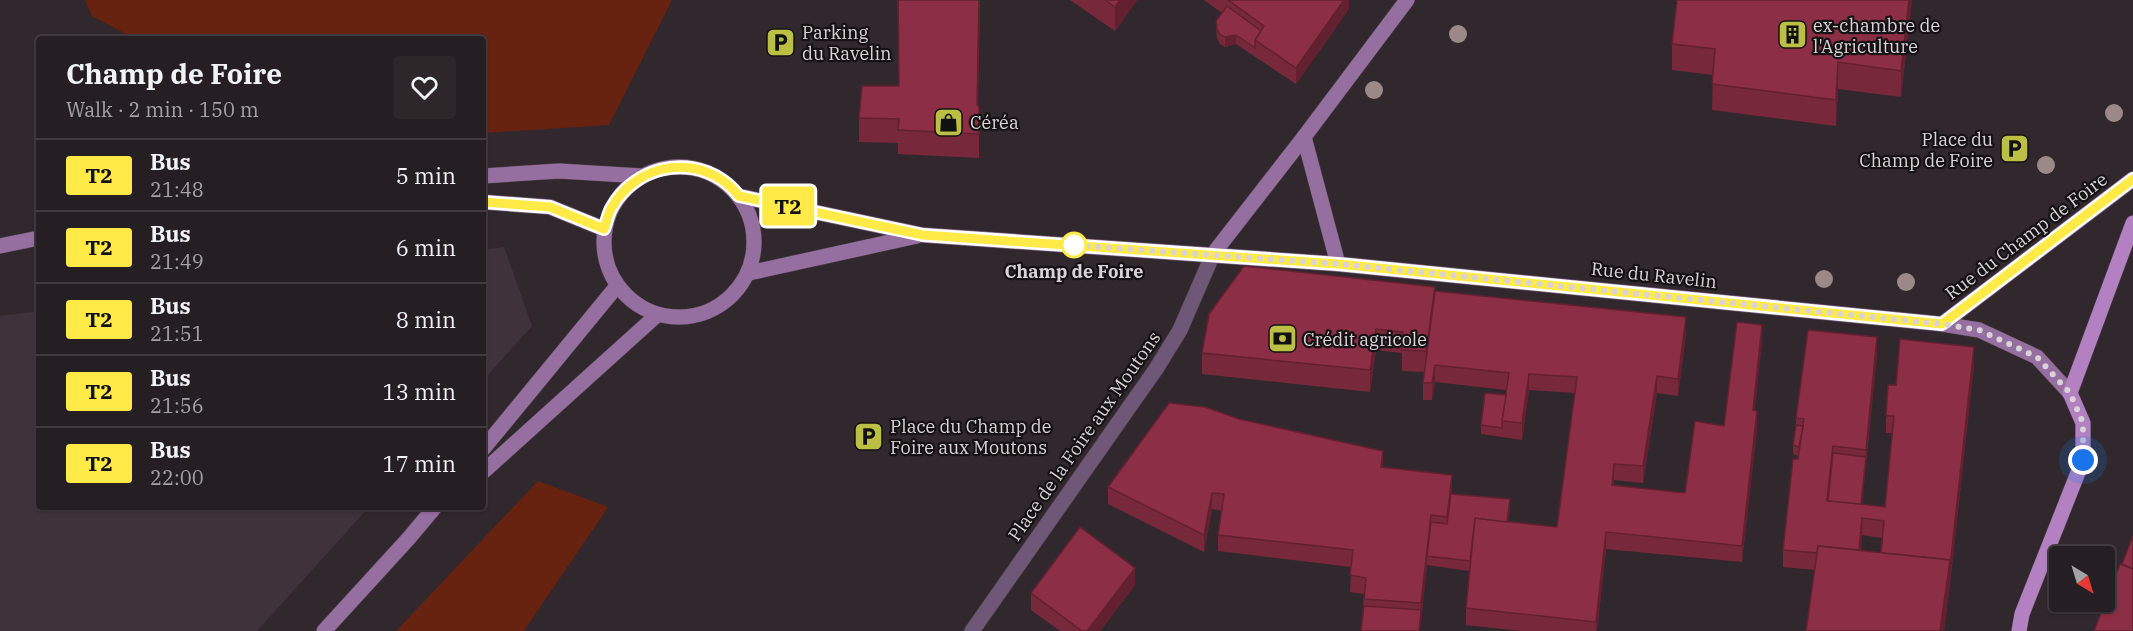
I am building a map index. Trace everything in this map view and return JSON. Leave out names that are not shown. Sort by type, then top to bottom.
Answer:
[{"type":"main road","points":[[1213,254],[1407,0]]},
{"type":"main road","points":[[1304,137],[1338,264]]},
{"type":"main road","points":[[682,166],[703,170],[723,180],[739,196],[749,213],[754,232],[755,253],[749,273],[737,291],[720,306],[700,315],[678,318],[657,315],[635,304],[617,286],[608,269],[603,249],[604,229],[612,207],[625,190],[642,176],[662,168],[682,166]]},
{"type":"main road","points":[[486,176],[559,171],[642,176]]},
{"type":"main road","name":"Rue du Champ de Foire","points":[[1942,324],[2133,179]]},
{"type":"main road","name":"Rue du Ravelin","points":[[739,196],[923,235],[1338,264],[1942,324],[1979,330],[2037,357],[2070,393]]},
{"type":"main road","points":[[486,202],[550,207],[604,229]]},
{"type":"main road","points":[[2019,631],[2022,614],[2083,460],[2083,423],[2070,393],[2133,223]]},
{"type":"main road","name":"Rue du Ravelin","points":[[749,273],[923,235]]},
{"type":"main road","points":[[0,246],[36,239]]},
{"type":"main road","points":[[486,444],[617,286]]},
{"type":"main road","points":[[486,469],[657,315]]},
{"type":"main road","points":[[324,631],[432,510]]},
{"type":"main road","points":[[409,538],[441,510]]},
{"type":"street","name":"Place de la Foire aux Moutons","points":[[972,631],[1156,369],[1180,330],[1213,254]]},
{"type":"shaded area","points":[[85,0],[672,0],[609,125],[486,133],[486,36],[129,36],[92,16]]},
{"type":"shaded area","points":[[504,247],[532,326],[486,377],[486,250]]},
{"type":"shaded area","points":[[36,311],[36,510],[366,510],[257,631],[0,631],[0,316]]},
{"type":"shaded area","points":[[538,481],[608,507],[524,631],[396,631]]},
{"type":"building","points":[[898,0],[979,0],[977,105],[979,106],[979,134],[898,130],[899,119],[859,118],[862,86],[899,86]]},
{"type":"building","points":[[1105,0],[1120,0],[1115,7]]},
{"type":"building","points":[[1228,0],[1344,0],[1296,68],[1255,40],[1264,26]]},
{"type":"building","name":"ex-chambre de l'Agriculture","points":[[1677,0],[1909,0],[1901,71],[1838,62],[1836,100],[1712,84],[1715,49],[1672,44]]},
{"type":"building","points":[[1227,6],[1261,31],[1255,40],[1255,48],[1236,35],[1225,37],[1220,35],[1216,21]]},
{"type":"building","points":[[1244,266],[1435,287],[1426,351],[1402,350],[1403,332],[1376,329],[1370,370],[1202,353],[1209,314]]},
{"type":"building","points":[[1435,291],[1686,317],[1678,379],[1657,376],[1643,466],[1614,464],[1612,485],[1685,493],[1695,421],[1724,426],[1737,322],[1762,325],[1753,410],[1757,411],[1742,546],[1606,532],[1596,622],[1466,608],[1475,518],[1557,527],[1577,377],[1529,374],[1522,423],[1502,421],[1509,373],[1435,365],[1432,383],[1423,383]]},
{"type":"building","points":[[1808,330],[1877,337],[1866,450],[1833,446],[1827,500],[1885,507],[1894,416],[1886,416],[1888,385],[1896,385],[1900,339],[1974,347],[1950,567],[1950,560],[1881,553],[1884,521],[1862,518],[1859,550],[1818,546],[1817,553],[1783,550],[1793,459],[1798,459],[1804,419],[1796,418]]},
{"type":"building","points":[[1485,393],[1506,395],[1502,428],[1481,425]]},
{"type":"building","points":[[1169,403],[1205,407],[1239,419],[1383,451],[1381,467],[1452,475],[1447,517],[1431,515],[1421,603],[1364,599],[1366,578],[1350,575],[1353,550],[1218,535],[1224,494],[1212,493],[1204,535],[1108,487]]},
{"type":"building","points":[[1796,425],[1803,426],[1799,447],[1793,445]]},
{"type":"building","points":[[1833,453],[1866,457],[1861,504],[1828,501]]},
{"type":"building","points":[[1451,494],[1510,499],[1507,522],[1475,518],[1470,561],[1427,556],[1431,522],[1447,524]]},
{"type":"building","points":[[1080,527],[1135,568],[1087,631],[1082,631],[1031,593]]},
{"type":"building","points":[[2133,536],[2133,569],[2122,564]]},
{"type":"building","points":[[1818,546],[1950,560],[1940,631],[1806,631]]},
{"type":"building","points":[[2120,564],[2133,569],[2133,631],[2094,631],[2101,612],[2115,612],[2115,577]]},
{"type":"building","points":[[1364,606],[1421,610],[1419,631],[1361,631]]},
{"type":"bus line","name":"T2","points":[[486,202],[550,207],[604,229],[612,207],[625,190],[642,176],[662,168],[682,166],[703,170],[723,180],[739,196],[923,235],[1338,264],[1942,324],[2133,179]]},
{"type":"place","name":"ex-chambre de l'Agriculture","points":[[1792,35]]},
{"type":"place","name":"Parking du Ravelin","points":[[781,42]]},
{"type":"place","name":"Céréa","points":[[949,122]]},
{"type":"place","name":"Place du Champ de Foire","points":[[2014,149]]},
{"type":"place","name":"Champ de Foire","points":[[1074,245]]},
{"type":"place","name":"Crédit agricole","points":[[1282,339]]},
{"type":"place","name":"Place du Champ de Foire aux Moutons","points":[[869,436]]},
{"type":"route","points":[[1074,245],[1070,245],[1338,264],[1942,324],[1979,330],[2037,357],[2070,393],[2083,423],[2083,460]]}]
